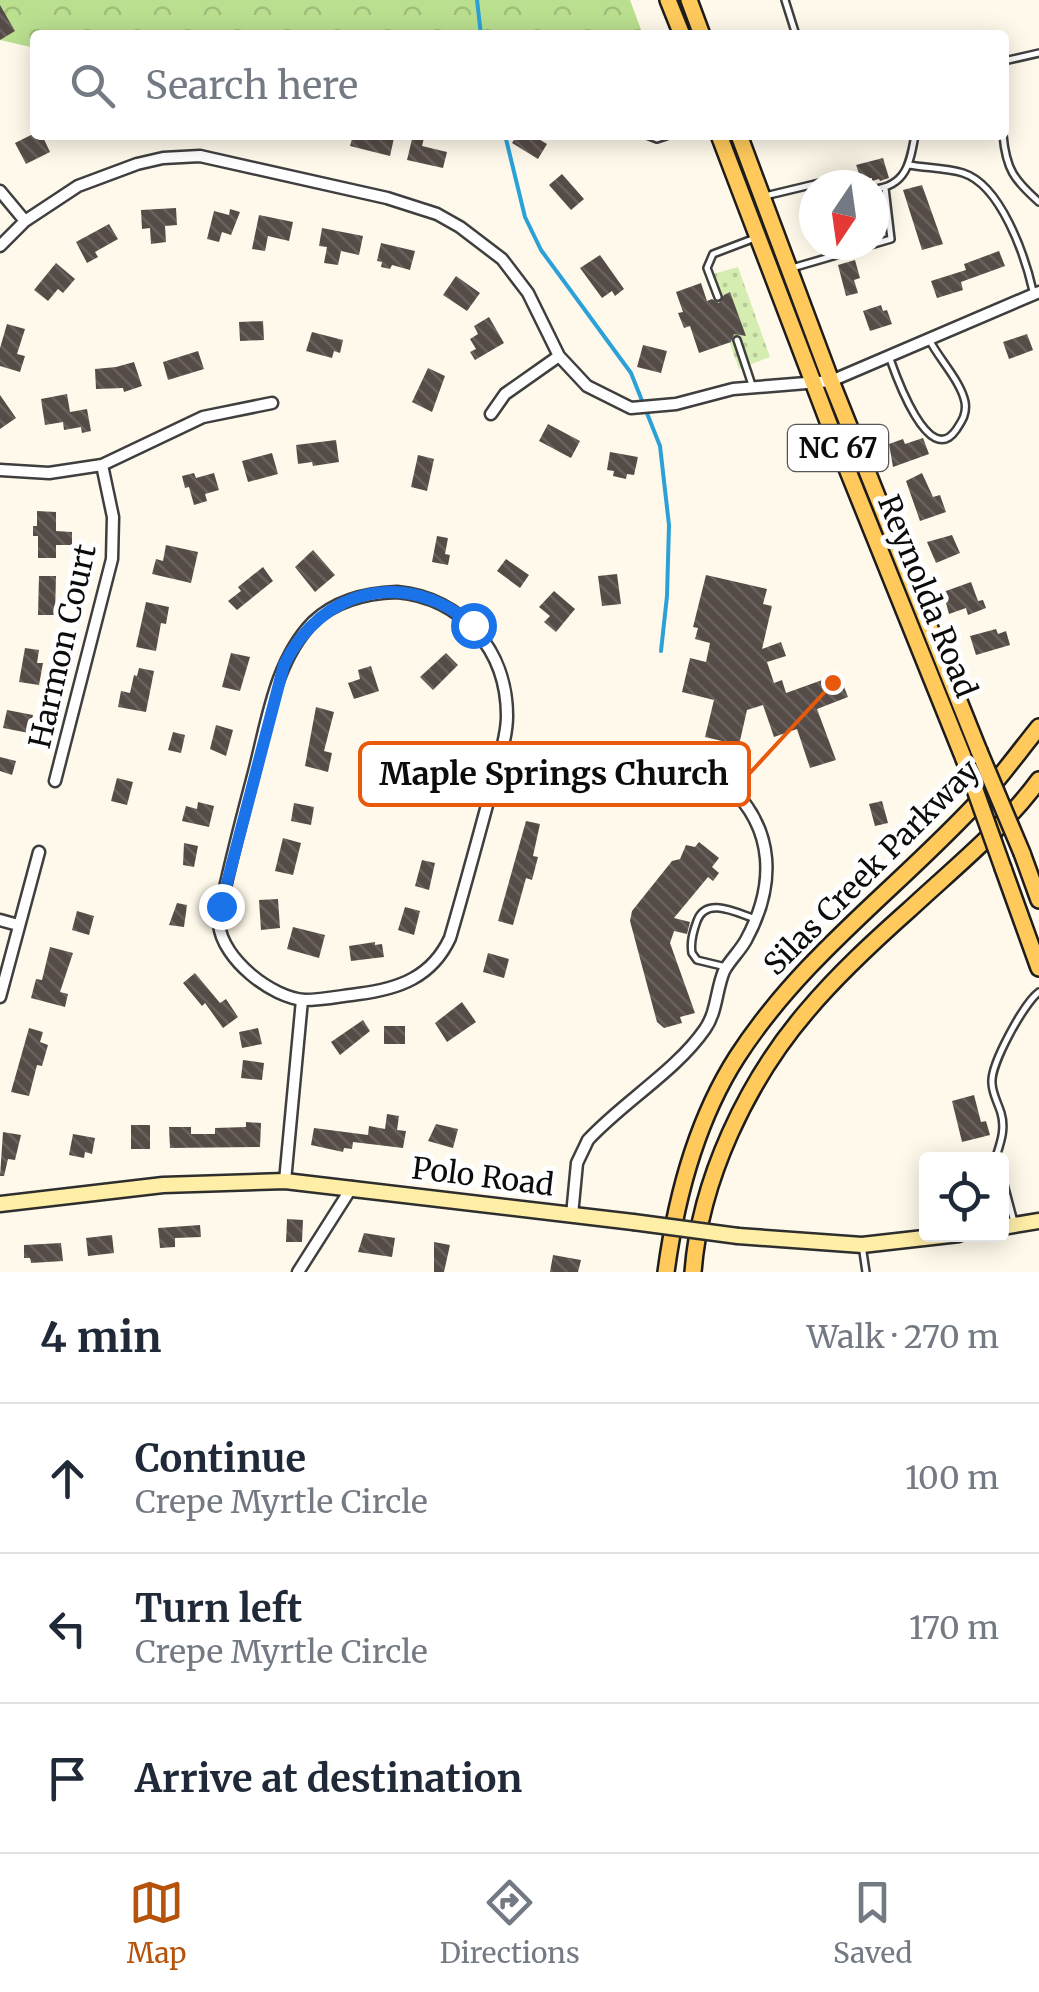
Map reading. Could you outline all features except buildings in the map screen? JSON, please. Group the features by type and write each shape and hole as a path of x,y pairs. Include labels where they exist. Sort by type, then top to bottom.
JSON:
{"main road":[{"path":"668,0 680,30"},
{"path":"689,0 700,30"},
{"name":"Reynolda Road","path":"722,140 814,384 972,755 1022,853 1039,900"},
{"name":"Reynolda Road","path":"741,140 972,755 1003,868 1039,968"},
{"name":"Silas Creek Parkway","path":"666,1272 672,1224 695,1142 736,1059 789,986 986,793 1039,727"},
{"name":"Silas Creek Parkway","path":"693,1272 697,1230 723,1153 758,1081 805,1012 861,953 999,827 1039,780"},
{"name":"Polo Road","path":"0,1204 192,1183 284,1181 738,1236 862,1245 919,1239"},
{"path":"1009,1226 1039,1221"}],"street":[{"path":"0,246 55,199 102,176 138,164 184,156 234,163 387,198 460,226 502,260 528,292 559,356 587,386 631,408 676,404 732,389 831,381 1036,293"},
{"path":"0,192 25,221"},
{"path":"491,414 505,394 559,356"},
{"path":"0,470 49,473 102,465 203,417 272,403"},
{"name":"Harmon Court","path":"55,780 112,559 113,516 102,465"},
{"path":"376,592 428,597 461,615 480,634 500,670 507,712 497,764 450,938 430,969 402,985 302,1000 265,984 239,964 225,942 219,922 239,829 278,685 291,650 326,611 376,592"},
{"path":"572,1215 577,1164 588,1140 704,1030 726,967 746,940 755,919 766,874 762,830 745,801 729,786"},
{"path":"0,997 39,852"},
{"path":"0,920 18,925"},
{"path":"284,1181 302,1000"},
{"path":"298,1272 352,1188"}],"lane":[{"path":"785,0 794,30"},
{"path":"1009,60 1039,54"},
{"path":"889,186 898,182 908,165 914,140"},
{"path":"1004,140 1014,178 1039,202"},
{"path":"908,165 967,174 980,184 1012,228 1036,293"},
{"path":"762,197 799,188"},
{"path":"718,297 707,268 713,254 758,237"},
{"path":"789,269 819,260"},
{"path":"889,356 907,403 932,436 944,440 952,436 966,414 964,397 929,339"},
{"path":"737,340 753,388"},
{"path":"726,967 697,960 692,953 692,934 700,913 717,907 755,919"},
{"path":"998,1152 1004,1132 992,1072 1028,1001 1039,992"},
{"path":"862,1245 866,1272"}],"green space":[{"path":"0,0 630,0 641,30 30,30 30,47 0,40"},
{"path":"738,267 770,357 739,369 706,276"}],"waterway":[{"path":"477,0 480,30"},
{"path":"506,140 525,217 541,250 631,373 660,446 669,525 661,651"}],"place":[{"name":"Maple Springs Church","path":"833,683"}],"route":[{"path":"221,906 278,685 300,637 326,611 376,592 428,597 473,625"}]}
